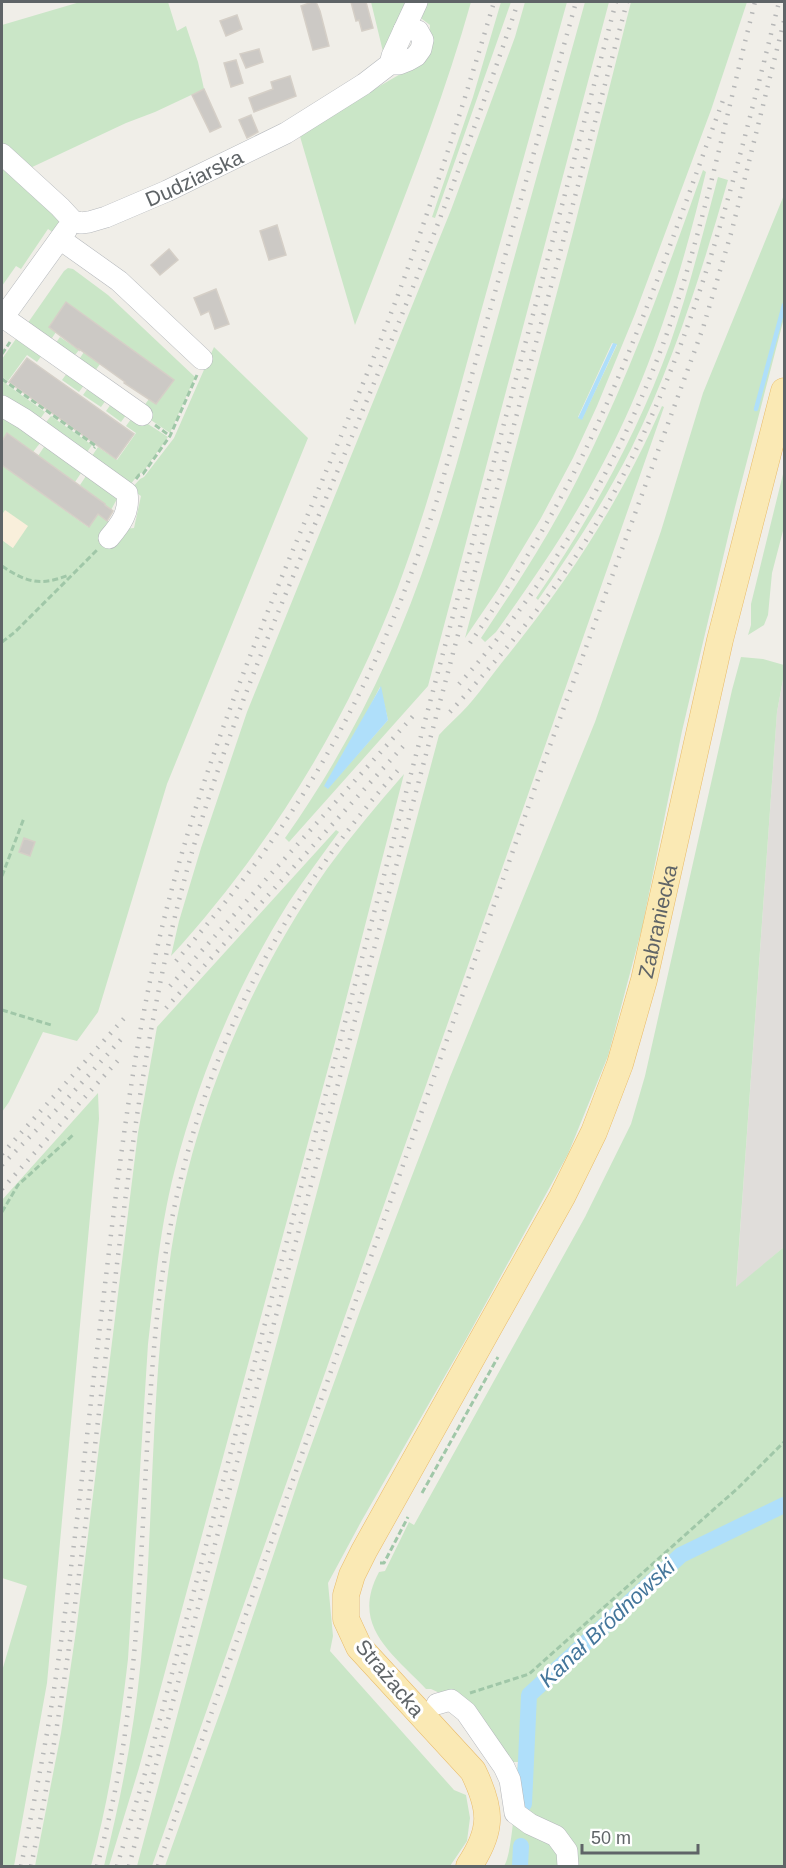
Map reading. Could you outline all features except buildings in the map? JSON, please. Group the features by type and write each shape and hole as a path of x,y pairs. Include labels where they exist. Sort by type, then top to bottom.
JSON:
{"main road":[{"name":"Zabraniecka","path":"439,1416 562,1197 594,1132 621,1064 644,980 720,640 784,391"},
{"name":"Strażacka","path":"439,1416 352,1575 346,1595 346,1619 359,1647 473,1771 484,1793 488,1819 481,1848 469,1866"}],"street":[{"name":"Dudziarska","path":"73,221 85,223 106,217 167,191 286,133 364,84 390,64 417,2"},
{"path":"2,154 73,221 2,318 142,416"},
{"path":"60,239 119,281 196,364"},
{"path":"2,406 24,419 127,493 129,502 126,514 109,538"},
{"path":"444,1702 466,1712 504,1767 510,1780 515,1813 530,1824 556,1836 567,1851 568,1866"}],"path":[{"path":"127,493 170,436 197,375 196,364"},
{"path":"2,642 15,632 109,538"},
{"path":"2,566 13,574 34,583 52,581 72,574"},
{"path":"2,876 24,818"},
{"path":"2,1010 51,1025"},
{"path":"2,1212 18,1185 73,1135"},
{"path":"421,1494 502,1349"},
{"path":"416,1494 468,1400"},
{"path":"444,1702 529,1674 739,1487 784,1442"},
{"path":"376,1562 384,1563 410,1514"},
{"path":"376,1569 376,1562 404,1515"}],"shaded area":[{"path":"784,674 784,1247 736,1288 777,712"}],"green space":[{"path":"80,2 168,2 177,31 186,26 204,89 28,169 2,147 2,25"},
{"path":"371,2 410,2 385,60"},
{"path":"420,2 471,2 459,43 402,205 355,325 299,133 421,62 429,43 430,25 422,19"},
{"path":"501,2 511,2 435,218 432,217 473,97"},
{"path":"525,2 567,2 442,452 398,587 355,687 302,782 240,873 171,956 201,848 247,712 451,210 515,37"},
{"path":"585,2 609,2 428,686 289,842 285,838 330,769 369,698 418,585 455,469","holes":["380,687 388,720 327,789"]},
{"path":"631,2 747,2 711,110 635,314 597,406 541,518 497,591 465,638 572,236","holes":["612,343 617,345 582,419 578,417"]},
{"path":"2,165 58,217 59,225 54,233 48,229 21,269 16,266 2,286"},
{"path":"703,170 706,172 675,287 634,399 575,513 496,632 485,642 481,638 544,540 596,441 645,326"},
{"path":"718,177 728,180 708,248 673,351 646,417 610,488 538,600 536,598 575,538 611,476 643,411 670,344 696,261"},
{"path":"784,195 784,318 735,507 682,731 642,928 608,1056 568,1154 328,1583 333,1636 330,1651 454,1790 466,1795 470,1818 467,1841 450,1866 165,1866 227,1693 299,1479 360,1311 450,1077 595,722 661,531 703,393"},
{"path":"68,268 73,269 108,295 195,377 170,433 142,414 141,410 149,399 156,404 173,379 66,303 49,326 56,332 48,344 25,327"},
{"path":"20,333 45,351 37,362 27,355 8,381 2,377 2,359"},
{"path":"60,337 79,350 71,360 53,347"},
{"path":"214,347 308,438 167,784 98,1012 77,1041 43,1032 2,1112 2,540 13,548 5,511 2,515 2,465 88,527 98,514 119,527 134,528 141,496 131,489 144,477 174,438"},
{"path":"84,352 100,364 92,375 76,364"},
{"path":"70,369 87,381 79,392 62,380"},
{"path":"2,381 45,412 38,422 2,399"},
{"path":"91,384 109,396 101,407 83,395"},
{"path":"114,400 129,411 121,422 106,411"},
{"path":"662,406 664,407 152,1866 137,1866 439,735 479,692 574,566 630,473"},
{"path":"2,412 44,438 33,452 7,434 2,441"},
{"path":"134,415 168,437 143,472 129,486 90,459 98,447 117,460 136,433 126,426"},
{"path":"51,416 92,445 85,455 43,426"},
{"path":"48,441 85,467 75,482 38,456"},
{"path":"784,470 784,527 772,573 768,615 764,625 748,635 751,625 751,604"},
{"path":"88,473 118,497 111,510 80,485"},
{"path":"741,657 763,659 784,665 777,712 736,1287 784,1247 784,1866 573,1866 555,1845 562,1866 504,1866 510,1848 518,1762 510,1762 468,1706 431,1689 426,1689 400,1663 379,1637 372,1623 369,1608 371,1591 379,1572 385,1571 409,1522 414,1525 585,1217 631,1124 645,1076"},
{"path":"404,774 333,1050 139,1768 109,1866 104,1866 135,1713 145,1611 158,1364 169,1266 178,1213 191,1160 206,1109 225,1058 246,1009 271,961 297,914 327,869"},
{"path":"336,830 339,832 289,902 253,965 208,1065 185,1134 165,1212 148,1344 128,1659 109,1790 91,1866 35,1866 61,1733 77,1624 138,1133 157,1027"},
{"path":"98,1093 99,1119 47,1683 14,1866 2,1866 2,1671 27,1586 2,1578 2,1200"}],"sand":[{"path":"5,510 28,526 13,548 2,540 2,515"}],"water":[{"path":"613,343 617,344 582,420 578,418"},
{"path":"381,686 388,720 328,789 324,786"}],"waterway":[{"path":"756,409 784,305"},
{"name":"Kanał Bródnowski","path":"524,1804 529,1695 681,1555 784,1505"},
{"name":"Kanał Bródnowski","path":"520,1866 521,1846"}],"railway":[{"path":"21,1866 47,1733 63,1629 114,1212 136,1053 170,896 189,828 235,695 404,278 451,141 494,2"},
{"path":"31,1866 69,1651 134,1136 150,1035 183,885 215,778 254,672 434,235 518,2"},
{"path":"176,961 254,865 304,793 349,713 389,630 437,500 576,2"},
{"path":"117,1866 149,1760 616,2"},
{"path":"129,1866 627,2"},
{"path":"459,684 493,644 555,559 583,514 632,420 653,371 684,282 706,203 755,2"},
{"path":"450,712 524,626 575,558 625,472 655,408 682,342 705,276 744,139 779,2"},
{"path":"158,1866 544,762 703,328 732,230 784,21"},
{"path":"470,643 539,536 598,423 649,302 725,95"},
{"path":"170,986 414,715"},
{"path":"166,1008 407,742"},
{"path":"97,1866 115,1793 127,1718 137,1620 156,1327 167,1248 183,1172 204,1098 231,1028 264,960 303,894 348,830 399,769"},
{"path":"2,1154 127,1015"},
{"path":"2,1165 67,1099 125,1035"},
{"path":"2,1189 122,1056"}]}
